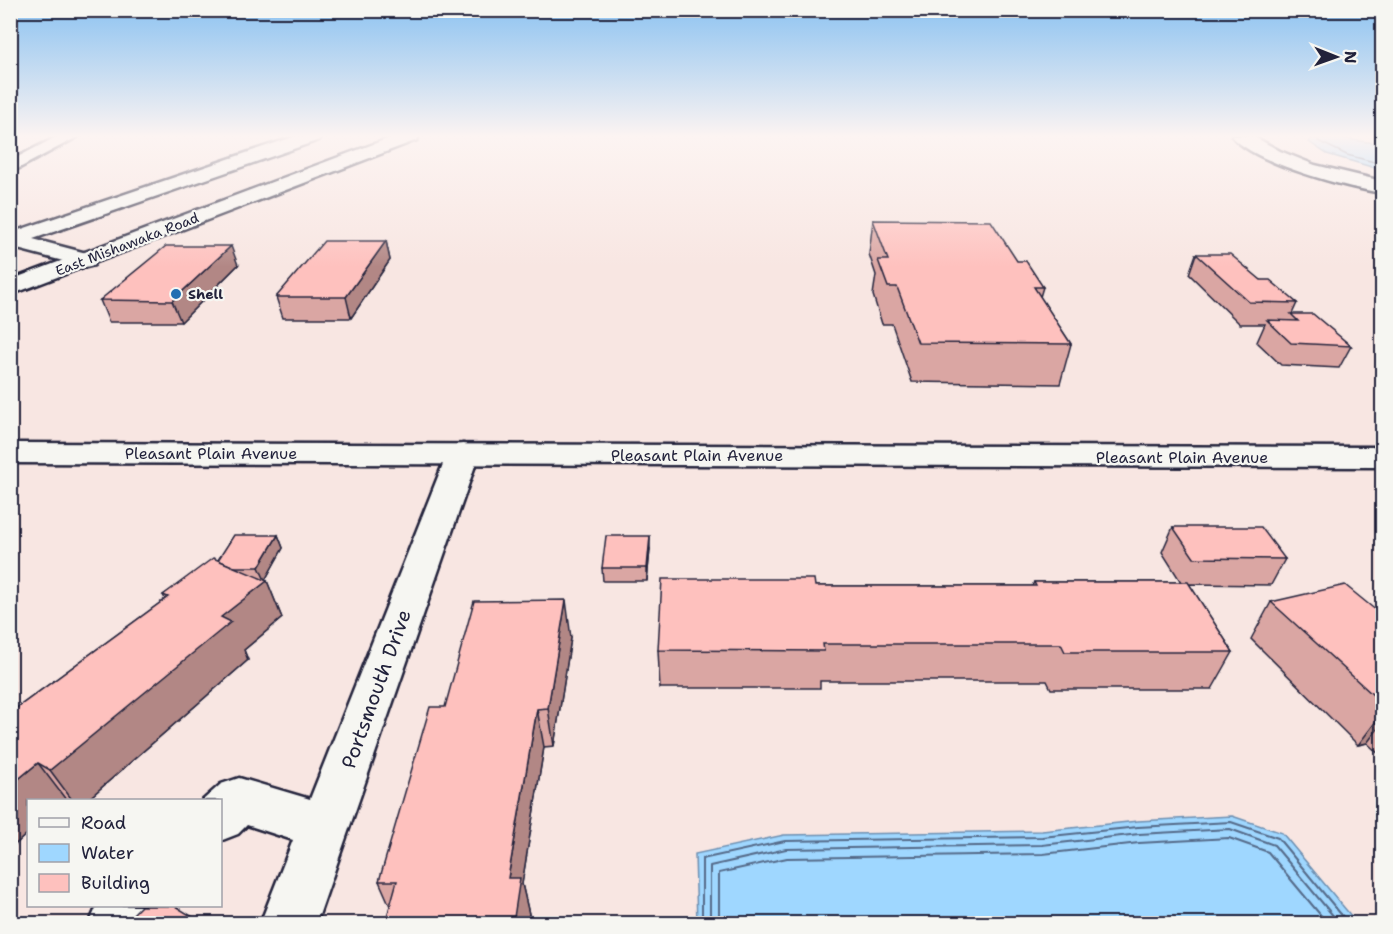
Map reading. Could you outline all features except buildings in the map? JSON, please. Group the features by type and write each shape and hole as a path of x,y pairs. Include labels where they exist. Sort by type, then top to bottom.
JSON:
{"street":[{"path":"11,240 186,180"},
{"name":"East Mishawaka Road","path":"10,288 297,180"},
{"path":"1348,180 1383,188"},
{"path":"11,240 86,260"},
{"name":"Pleasant Plain Avenue","path":"10,453 1382,458"},
{"name":"Portsmouth Drive","path":"288,924 463,454"},
{"path":"222,816 239,800 325,827"},
{"path":"117,924 134,907"}],"water":[{"path":"1232,816 1282,833 1357,923 697,923 695,854 784,835 1042,831 1138,821"}],"place":[{"name":"Shell","path":"176,294"}]}
